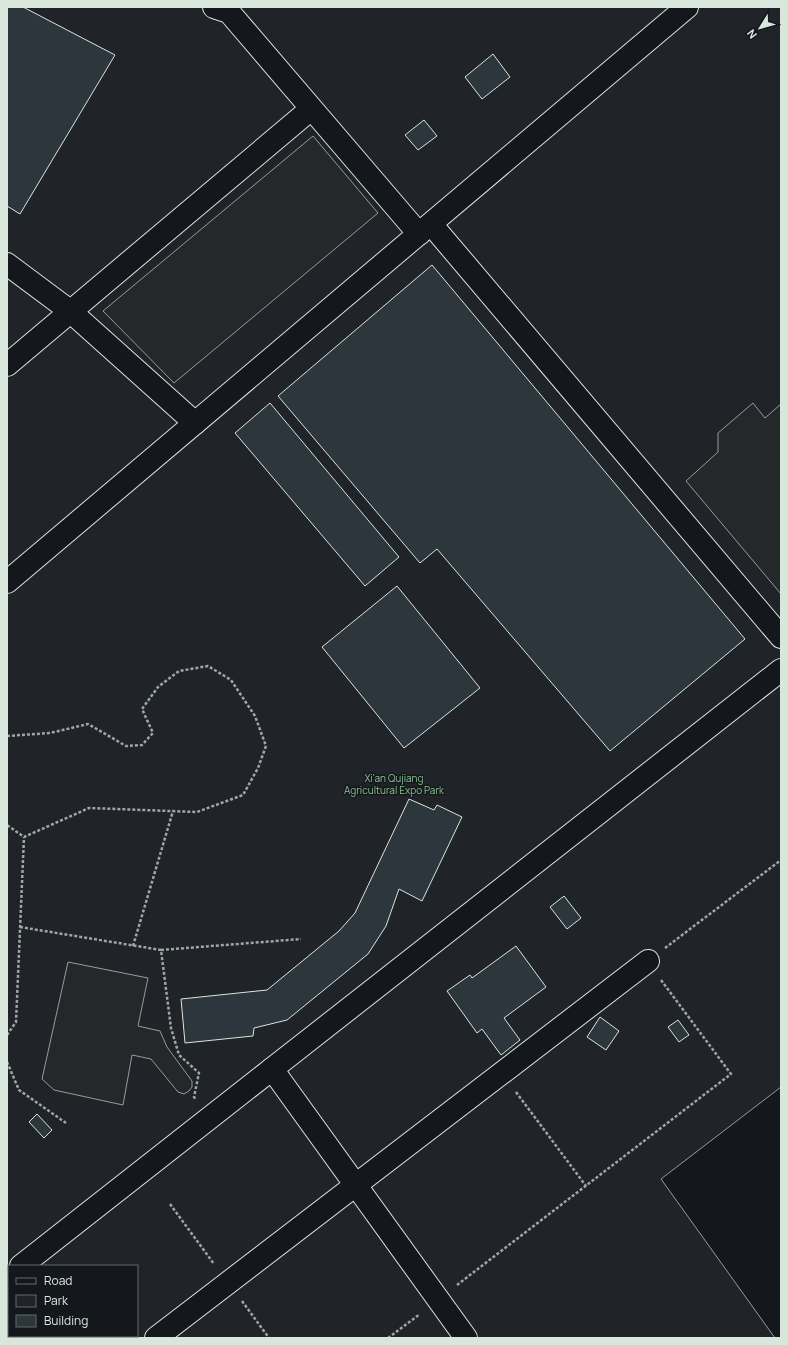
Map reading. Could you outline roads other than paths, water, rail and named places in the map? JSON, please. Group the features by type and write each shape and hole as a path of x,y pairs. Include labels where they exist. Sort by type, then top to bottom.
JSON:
{"street":[{"path":"7,582 687,7"},
{"path":"226,9 312,109 425,229 781,637"},
{"path":"7,365 312,109"},
{"path":"7,264 70,311 195,423"},
{"path":"22,1265 781,670"},
{"path":"156,1338 648,961"},
{"path":"272,1069 463,1337"}],"park label":[{"name":"Xi'an Qujiang Agricultural Expo Park","path":"394,784"}]}
